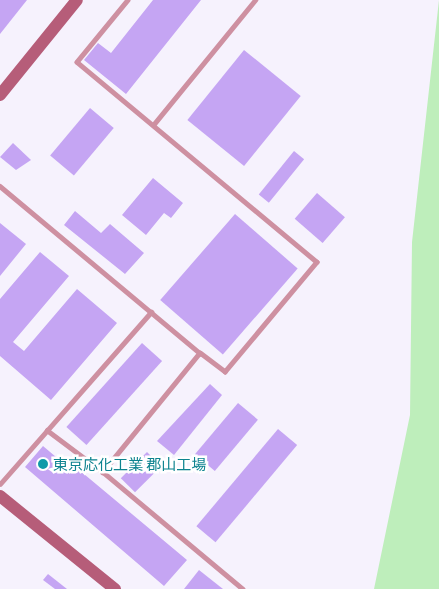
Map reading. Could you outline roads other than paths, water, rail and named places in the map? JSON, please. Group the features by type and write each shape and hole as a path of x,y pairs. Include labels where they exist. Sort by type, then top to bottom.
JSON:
{"street":[{"path":"0,95 77,0"},
{"path":"0,496 115,589"}],"lane":[{"path":"0,186 225,372 317,262 154,124 77,62 128,0"},
{"path":"154,124 255,0"},
{"path":"0,484 151,312"},
{"path":"103,472 200,353"},
{"path":"47,430 103,472 243,589"}],"place":[{"name":"東京応化工業 郡山工場","path":"43,464"}]}
